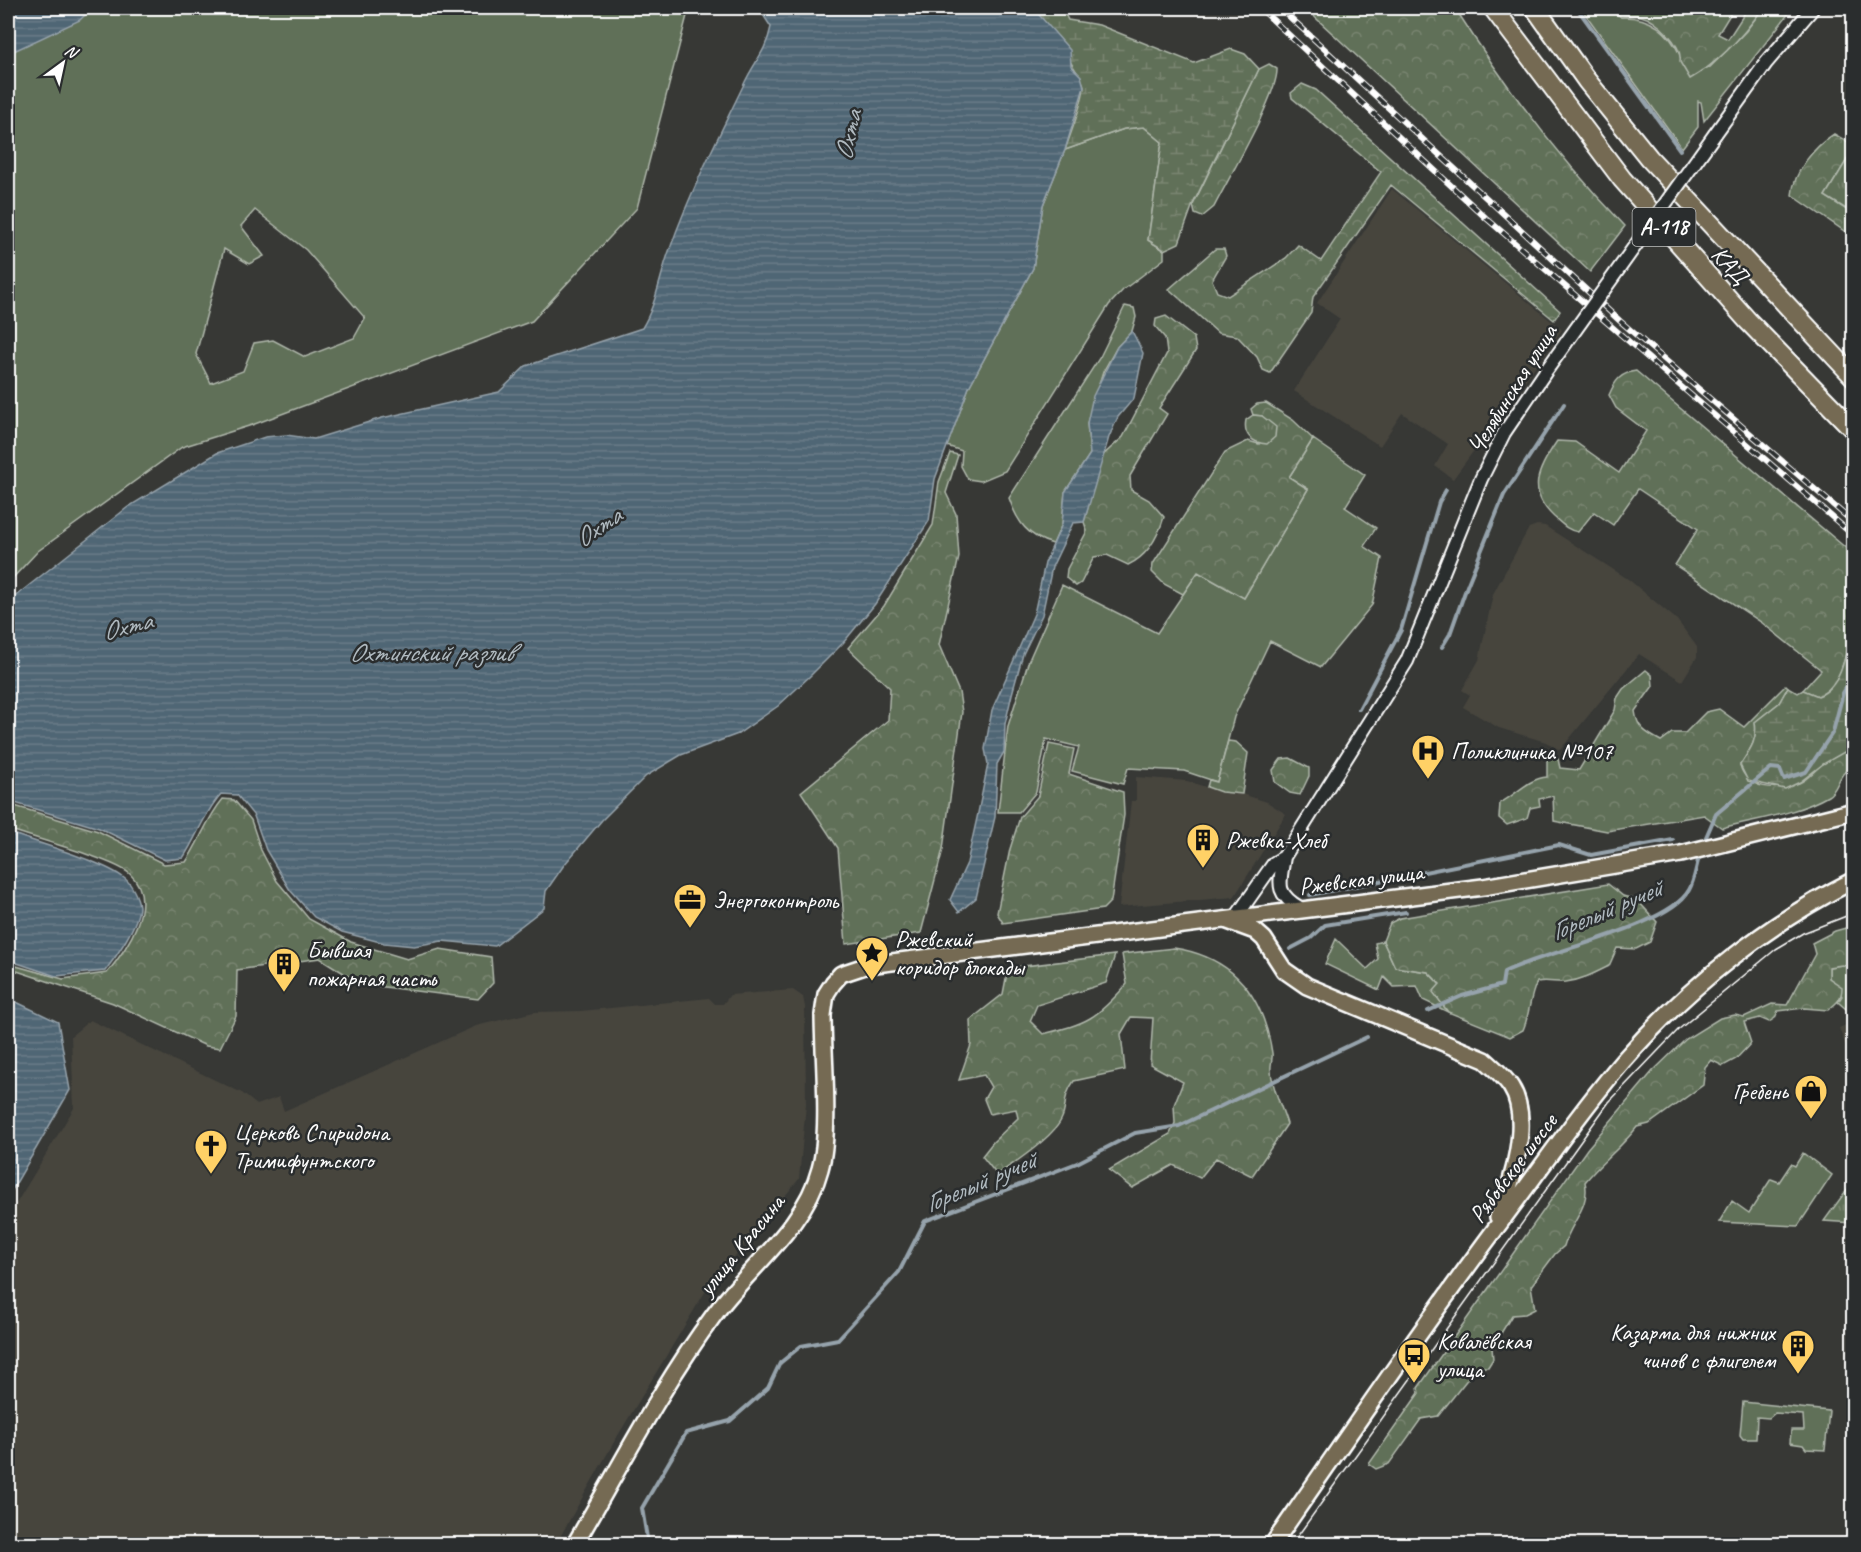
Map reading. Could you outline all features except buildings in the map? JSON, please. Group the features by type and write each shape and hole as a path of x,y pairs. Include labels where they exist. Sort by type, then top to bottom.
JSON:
{"highway":[{"name":"КАД","path":"1493,8 1622,179 1748,321 1854,430"},
{"name":"КАД","path":"1535,8 1587,81 1649,158 1854,377"}],"main road":[{"name":"Ржевская улица","path":"868,965 1300,908 1483,887 1681,854 1854,811"},
{"name":"Рябовское шоссе","path":"1273,1545 1488,1239 1624,1059 1663,1019 1755,940 1782,919 1854,880"},
{"path":"1229,918 1255,931 1264,939 1279,964 1295,979 1485,1060 1511,1087 1521,1123 1507,1193 1488,1239"},
{"name":"улица Красина","path":"575,1545 690,1350 715,1313 787,1229 814,1186 821,1168 824,1144 823,1015 826,994 841,974 868,965"}],"street":[{"name":"Челябинская улица","path":"1300,908 1289,902 1282,893 1279,882 1284,857 1407,661 1481,479 1504,433 1766,63 1813,8"},
{"name":"Челябинская улица","path":"1229,918 1274,863 1284,857"}],"shaded area":[{"path":"1392,189 1562,330 1453,479 1435,466 1448,444 1402,413 1380,446 1294,391 1340,319 1317,303"},
{"path":"1537,525 1545,526 1628,579 1677,620 1697,647 1697,657 1682,681 1639,654 1560,750 1546,742 1499,728 1463,707 1470,695 1462,690 1479,660 1493,594 1529,528"},
{"path":"1136,777 1187,781 1221,792 1242,794 1267,802 1286,814 1234,897 1119,907 1131,801 1136,801"},
{"path":"793,990 803,997 805,1007 806,1104 799,1179 705,1292 614,1442 556,1544 8,1544 8,1217 74,1108 71,1036 90,1020 242,1093 257,1105 279,1097 284,1111 476,1026 534,1012 581,1011 709,998 715,1004 723,1004 730,995"},
{"path":"1853,1022 1853,1065 1839,1028"}],"green space":[{"path":"8,8 689,8 637,208 532,321 252,425 182,447 38,551 8,583","holes":["255,210 306,250 365,318 354,338 305,357 273,340 254,343 243,371 211,383 196,354 224,249 249,264 264,256 241,226"]},
{"path":"1033,8 1062,8 1068,20 1099,25 1194,63 1231,49 1245,54 1259,69 1193,204 1179,243 1164,250 1148,240 1162,142 1144,127 1124,129 1065,150 1084,86 1053,35"},
{"path":"1305,8 1455,8 1534,121 1578,175 1625,226 1590,272"},
{"path":"1581,8 1611,8 1621,17 1650,22 1671,39 1681,57 1709,68 1746,31 1763,8 1793,8 1704,121 1701,102 1698,101 1698,127 1682,148"},
{"path":"1611,8 1734,8 1718,34 1728,39 1748,8 1763,8 1730,48 1690,79 1680,62 1677,48 1668,34 1647,18 1621,17"},
{"path":"1269,64 1277,69 1270,98 1261,117 1214,207 1202,217 1195,214 1193,205 1259,69"},
{"path":"1302,84 1316,90 1560,311 1554,320 1391,185 1313,297 1311,313 1270,373 1263,370 1257,357 1237,336 1218,333 1169,289 1215,249 1224,249 1226,256 1212,280 1217,292 1228,296 1286,258 1298,245 1321,261 1381,172 1292,98 1291,93"},
{"path":"1144,127 1162,142 1148,240 1164,250 1164,259 1123,290 1109,305 1005,471 981,481 968,479 961,466 962,451 947,446 969,387 1033,268 1043,205 1065,150 1124,129"},
{"path":"1834,134 1853,145 1853,150 1825,196 1853,214 1853,237 1792,195 1797,177 1806,160"},
{"path":"1853,150 1854,208 1851,212 1825,196"},
{"path":"1125,306 1134,308 1136,317 1132,331 1117,347 1103,372 1087,423 1090,454 1065,492 1062,524 1053,544 1030,533 1020,521 1009,498 1100,357"},
{"path":"1166,316 1194,338 1196,350 1159,408 1167,414 1130,476 1131,490 1149,500 1164,517 1162,524 1155,539 1141,557 1128,565 1107,555 1094,557 1081,583 1076,586 1066,578 1067,569 1087,531 1084,522 1102,456 1123,437 1167,353 1165,338 1155,326 1156,319"},
{"path":"1636,371 1853,554 1852,611 1846,654 1840,673 1830,687 1818,696 1803,690 1821,670 1761,622 1675,565 1698,529 1638,489 1613,525 1594,512 1578,532 1560,522 1545,507 1540,498 1538,480 1540,470 1557,441 1575,442 1619,473 1646,431 1616,408 1609,395 1619,378"},
{"path":"1266,403 1293,420 1313,439 1289,477 1308,489 1244,598 1198,572 1183,594 1164,584 1152,572 1153,564 1225,452 1248,441 1259,444 1262,416 1253,415 1251,409 1257,404"},
{"path":"1253,415 1262,416 1276,427 1275,437 1267,444 1253,440 1247,434 1246,420"},
{"path":"1313,439 1365,475 1345,507 1376,528 1364,546 1382,558 1372,605 1321,667 1270,641 1234,717 1217,782 1184,771 1128,768 1123,784 1072,771 1079,747 1046,739 1036,792 1019,812 998,812 1008,726 1029,660 1062,585 1157,633 1198,572 1244,598 1308,489 1289,477"},
{"path":"950,453 958,455 946,493 956,514 959,557 939,645 959,692 962,712 943,849 921,933 846,944 838,848 801,792 888,720 890,688 848,648 884,606 933,525 939,482"},
{"path":"1853,622 1853,747 1823,764 1800,782 1785,789 1748,781 1740,765 1754,740 1755,722 1779,703 1788,687 1798,693 1803,690 1818,696 1834,684 1843,665"},
{"path":"1646,670 1652,675 1653,686 1635,711 1636,717 1643,729 1661,741 1672,733 1685,733 1706,712 1719,709 1744,727 1786,685 1788,687 1779,703 1755,722 1754,740 1740,765 1749,780 1756,784 1773,787 1802,782 1821,765 1853,746 1853,765 1843,773 1832,793 1816,802 1790,812 1722,828 1704,815 1607,831 1554,821 1553,796 1539,799 1540,806 1530,808 1527,818 1507,825 1499,818 1500,803 1534,780 1547,777 1547,750 1558,759 1560,768 1579,770 1615,710 1617,698 1623,689"},
{"path":"1228,741 1236,742 1248,753 1242,794 1221,792 1207,787 1209,780 1217,782"},
{"path":"1049,744 1074,749 1069,774 1123,792 1124,815 1111,901 1103,909 1003,923 997,913 1010,849 1020,817 1038,796"},
{"path":"1290,758 1309,768 1309,776 1300,795 1290,793 1275,782 1273,770 1281,759"},
{"path":"223,799 234,800 251,820 261,850 277,881 309,919 351,942 407,959 440,949 491,957 493,983 478,999 361,984 320,958 237,970 236,1016 220,1048 206,1046 113,1003 8,968 9,964 63,979 107,973 131,939 141,912 142,898 138,885 130,874 121,868 8,829 8,804 98,831 164,864 186,862 212,814"},
{"path":"1608,884 1623,896 1637,900 1657,922 1650,942 1636,949 1617,948 1609,966 1583,978 1566,982 1537,982 1523,1030 1510,1037 1448,1012 1433,992 1440,984 1428,972 1395,967 1383,941 1390,923 1400,918"},
{"path":"1853,926 1853,967 1842,965 1829,967 1829,978 1842,987 1840,998 1836,1003 1828,1010 1804,1008 1778,1011 1775,1018 1769,1022 1760,1018 1744,1022 1751,1043 1736,1059 1723,1066 1711,1060 1705,1067 1703,1085 1649,1124 1637,1127 1585,1182 1583,1207 1564,1246 1555,1254 1531,1286 1535,1309 1525,1314 1512,1315 1492,1348 1493,1359 1488,1367 1477,1367 1438,1416 1421,1419 1389,1464 1376,1469 1369,1464 1419,1393 1418,1388 1587,1149 1653,1071 1686,1039 1720,1018 1735,1015 1744,1017 1772,1004 1787,1005 1815,954 1812,943 1835,931"},
{"path":"1336,939 1367,969 1378,959 1375,943 1383,941 1395,967 1428,972 1440,985 1434,992 1448,1012 1423,1000 1417,986 1394,987 1384,977 1379,990 1325,964"},
{"path":"1174,948 1213,960 1229,970 1253,997 1268,1032 1272,1053 1272,1077 1287,1124 1252,1176 1216,1158 1200,1178 1173,1165 1132,1188 1109,1170 1170,1134 1175,1123 1174,1105 1183,1082 1150,1064 1153,1018 1131,1017 1121,1034 1125,1070 1074,1081 1067,1093 1063,1115 1056,1127 1032,1150 997,1175 982,1156 1018,1118 1016,1109 990,1114 984,1099 991,1087 984,1075 959,1080 971,1045 970,1020 1003,994 1008,968 1115,955 1106,983 1037,1005 1030,1021 1043,1034 1081,1023 1099,1012 1116,996 1127,984 1122,954"},
{"path":"1842,965 1853,967 1853,999 1846,1009 1838,1002 1842,996 1829,978 1829,967"},
{"path":"1803,1153 1832,1175 1798,1226 1719,1222 1732,1201 1749,1213 1771,1179 1779,1182 1791,1164 1795,1166"},
{"path":"1848,1188 1853,1192 1853,1223 1824,1221"},
{"path":"1743,1402 1829,1411 1825,1450 1806,1449 1803,1445 1790,1443 1791,1430 1804,1430 1803,1415 1775,1413 1769,1418 1757,1417 1756,1439 1743,1439 1740,1435"}],"water":[{"path":"8,8 92,8 80,20 14,51 8,51"},
{"name":"Охтинский разлив","path":"742,8 1033,8 1070,50 1071,66 1081,76 1084,87 1065,150 1043,205 1033,268 969,387 935,479 929,521 875,604 843,643 778,706 738,734 681,755 646,776 602,820 564,865 546,891 544,908 495,946 442,941 414,946 384,943 342,932 314,917 290,890 266,850 254,816 237,795 221,794 210,809 183,858 165,860 99,828 8,801 8,602 128,507 217,453 265,437 286,435 314,439 382,418 499,392 526,366 642,328 651,309 667,256 687,205 769,36 771,27 760,10"},
{"path":"1132,331 1143,353 1134,398 1118,417 1109,437 1084,522 1073,523 1052,567 1042,615 1023,654 1005,724 1004,752 997,764 995,817 976,898 959,912 950,900 967,863 977,818 988,764 985,749 992,710 1034,614 1045,563 1062,524 1065,492 1090,454 1087,423 1093,396 1117,347"},
{"path":"8,832 101,865 129,883 137,899 138,913 126,940 105,971 56,976 8,960"},
{"path":"8,998 58,1022 70,1090 8,1197"}],"waterway":[{"path":"1577,8 1680,150"},
{"path":"1442,647 1450,634 1504,495 1564,404"},
{"path":"1359,709 1401,630 1439,502 1446,490"},
{"name":"Горелый ручей","path":"1703,844 1716,814 1771,768 1780,769 1784,779 1806,772 1833,732 1843,693 1854,675"},
{"path":"1310,895 1559,845 1591,855 1673,840"},
{"name":"Горелый ручей","path":"1428,1011 1462,996 1502,985 1504,972 1522,964 1604,937 1657,916 1677,903 1689,890 1700,854"},
{"path":"1290,949 1311,938 1325,925 1406,912"},
{"name":"Горелый ручей","path":"648,1544 642,1508 686,1433 730,1421 768,1388 780,1363 801,1346 838,1339 899,1272 925,1221 1077,1163 1135,1133 1179,1126 1367,1037"}],"tram line":[{"path":"1292,1544 1609,1102 1678,1030 1776,949 1803,933 1854,913"}],"railway":[{"path":"1260,8 1486,218 1854,536"},
{"path":"1280,8 1620,321 1854,523"}],"place":[{"name":"Поликлиника №107","path":"1428,780"},
{"name":"Ржевка-Хлеб","path":"1203,869"},
{"name":"Энергоконтроль","path":"690,929"},
{"name":"Ржевский коридор блокады","path":"872,982"},
{"name":"Бывшая пожарная часть","path":"284,993"},
{"name":"Гребень","path":"1811,1120"},
{"name":"Церковь Спиридона Тримифунтского","path":"211,1175"},
{"name":"Казарма для нижних чинов с флигелем","path":"1798,1375"},
{"name":"Ковалёвская улица","path":"1414,1384"}],"water label":[{"name":"Охта","path":"848,135"},
{"name":"Охта","path":"598,527"},
{"name":"Охта","path":"127,626"}]}
